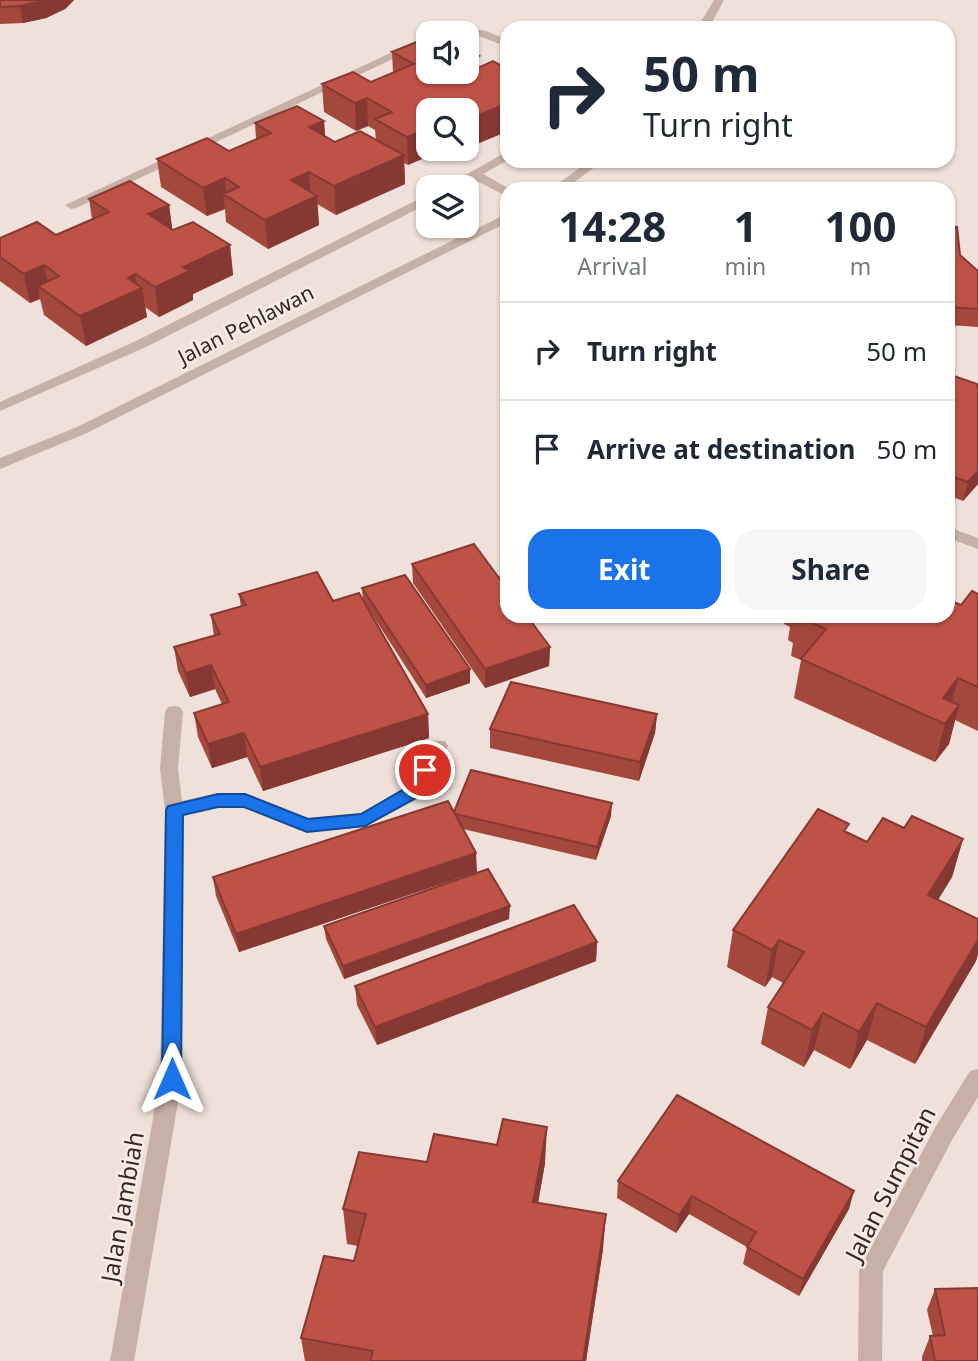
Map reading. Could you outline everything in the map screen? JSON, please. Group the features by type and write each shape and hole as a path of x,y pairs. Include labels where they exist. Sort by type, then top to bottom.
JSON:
{"street":[{"path":"707,21 719,0"},
{"path":"479,30 500,40"},
{"path":"71,205 416,44"},
{"path":"412,46 416,48"},
{"path":"474,175 500,160"},
{"path":"567,182 587,168"},
{"path":"479,178 500,188"},
{"path":"0,407 141,344 416,205"},
{"name":"Jalan Pehlawan","path":"0,464 82,430 500,222"},
{"path":"955,535 978,544"},
{"name":"Jalan Jambiah","path":"122,1361 172,1079 174,810 169,768 174,712"},
{"path":"174,810 218,800 245,800 307,825 365,820 410,794 439,746"},
{"name":"Jalan Sumpitan","path":"870,1361 871,1270 944,1133 978,1078"}],"building":[{"path":"0,0 46,0 0,7"},
{"path":"416,42 416,84 479,84 479,68 493,61 500,65 500,106 479,115 479,98 416,98 416,133 407,137 375,119 392,112 367,98 355,103 322,84 353,72 371,82 414,64 392,52"},
{"path":"297,106 324,121 309,127 335,142 360,131 404,155 334,186 309,172 291,180 317,196 265,220 223,194 239,187 225,178 203,188 157,159 207,138 229,151 271,133 255,123"},
{"path":"130,181 169,205 148,214 173,230 193,222 230,245 183,267 190,271 155,287 135,274 128,278 142,288 80,316 38,286 59,276 44,265 24,274 0,257 0,238 37,222 56,235 109,212 89,199"},
{"path":"955,227 960,255 978,271 978,309 955,307"},
{"path":"955,376 977,384 978,388 978,471 968,482 955,477"},
{"path":"474,544 500,579 500,623 532,623 550,647 485,669 412,564"},
{"path":"317,572 333,601 359,593 428,714 260,767 244,733 208,744 194,713 229,702 211,665 186,673 174,647 220,634 211,615 246,605 239,594"},
{"path":"405,575 470,669 426,685 362,588"},
{"path":"972,591 978,594 978,687 958,678 943,698 959,705 945,724 801,659 826,629 812,623 955,623 955,603 961,605"},
{"path":"511,682 657,714 640,762 490,729"},
{"path":"471,770 612,803 597,847 455,814"},
{"path":"448,801 476,853 236,934 213,877"},
{"path":"818,809 849,824 844,831 867,842 883,818 904,828 912,816 963,839 928,895 978,919 978,940 926,1027 877,1003 859,1032 823,1013 812,1030 768,1007 804,952 779,940 772,950 733,930"},
{"path":"488,869 510,906 343,966 324,926"},
{"path":"574,905 597,942 375,1027 355,986"},
{"path":"677,1095 854,1191 803,1279 747,1247 756,1232 692,1196 679,1215 618,1181"},
{"path":"503,1119 547,1127 533,1202 606,1214 583,1361 370,1361 373,1351 301,1338 324,1256 354,1261 366,1214 343,1209 359,1152 427,1162 434,1134 497,1145"},
{"path":"978,1288 978,1361 935,1361 930,1336 945,1335 935,1289"}],"route":[{"path":"172,1079 174,810 218,800 245,800 307,825 365,820 410,794 425,770"}]}
